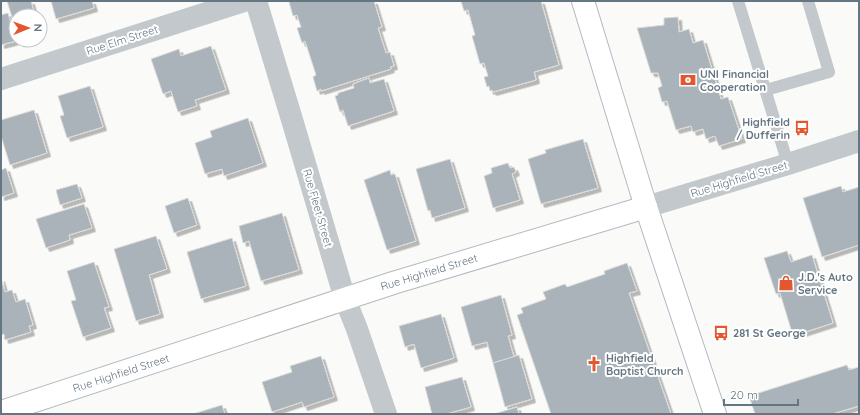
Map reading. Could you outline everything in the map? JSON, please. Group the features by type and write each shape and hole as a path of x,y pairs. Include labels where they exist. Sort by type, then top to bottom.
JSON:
{"street":[{"name":"Rue Elm Street","path":"1,79 244,1"},
{"name":"Rue Fleet Street","path":"256,1 345,300 357,329 386,414"},
{"path":"583,1 646,207 715,414"},
{"name":"Rue Highfield Street","path":"1,412 393,283 788,164 859,141"}],"lane":[{"path":"738,1 788,164"},
{"path":"766,90 829,72 808,1"}],"building":[{"path":"7,1 31,1 33,8 9,8"},
{"path":"51,1 92,1 94,8 56,19"},
{"path":"374,1 382,27 378,28 386,53 390,52 394,66 390,67 391,69 317,91 313,77 316,75 305,41 302,43 297,28 301,27 297,15 293,16 289,2"},
{"path":"461,1 541,1 559,65 534,72 536,80 493,92 492,90 490,91 484,77 488,76 484,63 480,64 472,36 475,35 468,10 464,11"},
{"path":"8,13 8,43 1,45 1,15"},
{"name":"UNI Financial Cooperation","path":"678,17 679,32 689,29 693,43 703,40 721,99 728,97 742,139 719,146 715,136 706,139 703,129 693,132 691,126 676,130 667,101 662,102 658,88 662,86 658,73 651,73 637,28 664,25 664,18"},
{"path":"211,46 226,90 195,100 197,106 178,112 171,91 163,94 151,59 179,49 181,56"},
{"path":"369,78 370,83 384,79 394,111 348,126 343,110 340,112 335,96 338,95 338,93 354,88 353,84"},
{"path":"90,86 103,127 67,138 60,116 64,115 58,96"},
{"path":"34,110 47,153 10,165 1,136 1,120"},
{"path":"248,118 263,163 224,176 222,169 205,174 195,143 212,137 210,131"},
{"path":"583,139 598,188 541,204 528,159 546,153 545,150"},
{"path":"450,159 465,208 432,218 430,210 428,211 416,169"},
{"path":"508,163 510,168 514,167 516,172 512,174 520,200 493,208 484,176 492,173 491,168"},
{"path":"6,168 14,193 1,197 1,170"},
{"path":"390,170 391,175 395,174 416,241 387,250 364,180"},
{"path":"77,184 82,198 60,205 56,190"},
{"path":"841,186 843,192 859,187 859,245 822,257 803,198"},
{"path":"188,198 197,225 174,233 165,206"},
{"path":"84,204 92,228 69,235 70,240 46,248 36,219"},
{"path":"282,213 299,270 261,281 249,241 243,243 239,226"},
{"path":"156,236 167,269 149,275 160,314 136,321 114,249"},
{"path":"232,238 246,286 201,299 187,252"},
{"path":"787,251 791,262 812,255 833,323 793,336 780,293 776,294 764,258"},
{"path":"94,262 109,307 104,308 111,328 83,337 71,301 76,300 67,271"},
{"name":"Highfield Baptist Church","path":"627,263 637,291 629,293 671,414 551,414 517,315 523,313 521,308 546,299 543,292 565,284 567,287 605,274 604,271"},
{"path":"1,278 5,292 12,290 16,302 25,299 33,325 29,326 31,332 5,340 4,334 1,335"},
{"path":"501,295 512,335 508,336 514,357 493,363 487,342 472,346 461,307"},
{"path":"441,314 454,358 421,368 414,344 405,347 399,326"},
{"path":"519,355 532,399 505,407 493,363"},
{"path":"321,356 334,397 304,407 302,402 272,412 262,382 292,372 290,366"},
{"path":"847,365 849,370 859,367 859,406 832,414 755,414 749,396"},
{"path":"462,377 471,407 446,414 432,414 425,387"},
{"path":"222,405 225,414 193,414"},
{"path":"517,407 519,414 494,414"}],"place":[{"name":"UNI Financial Cooperation","path":"688,80"},
{"name":"Highfield / Dufferin","path":"802,128"},
{"name":"J.D.'s Auto Service","path":"786,283"},
{"name":"281 St George","path":"721,333"},
{"name":"Highfield Baptist Church","path":"594,364"}]}
